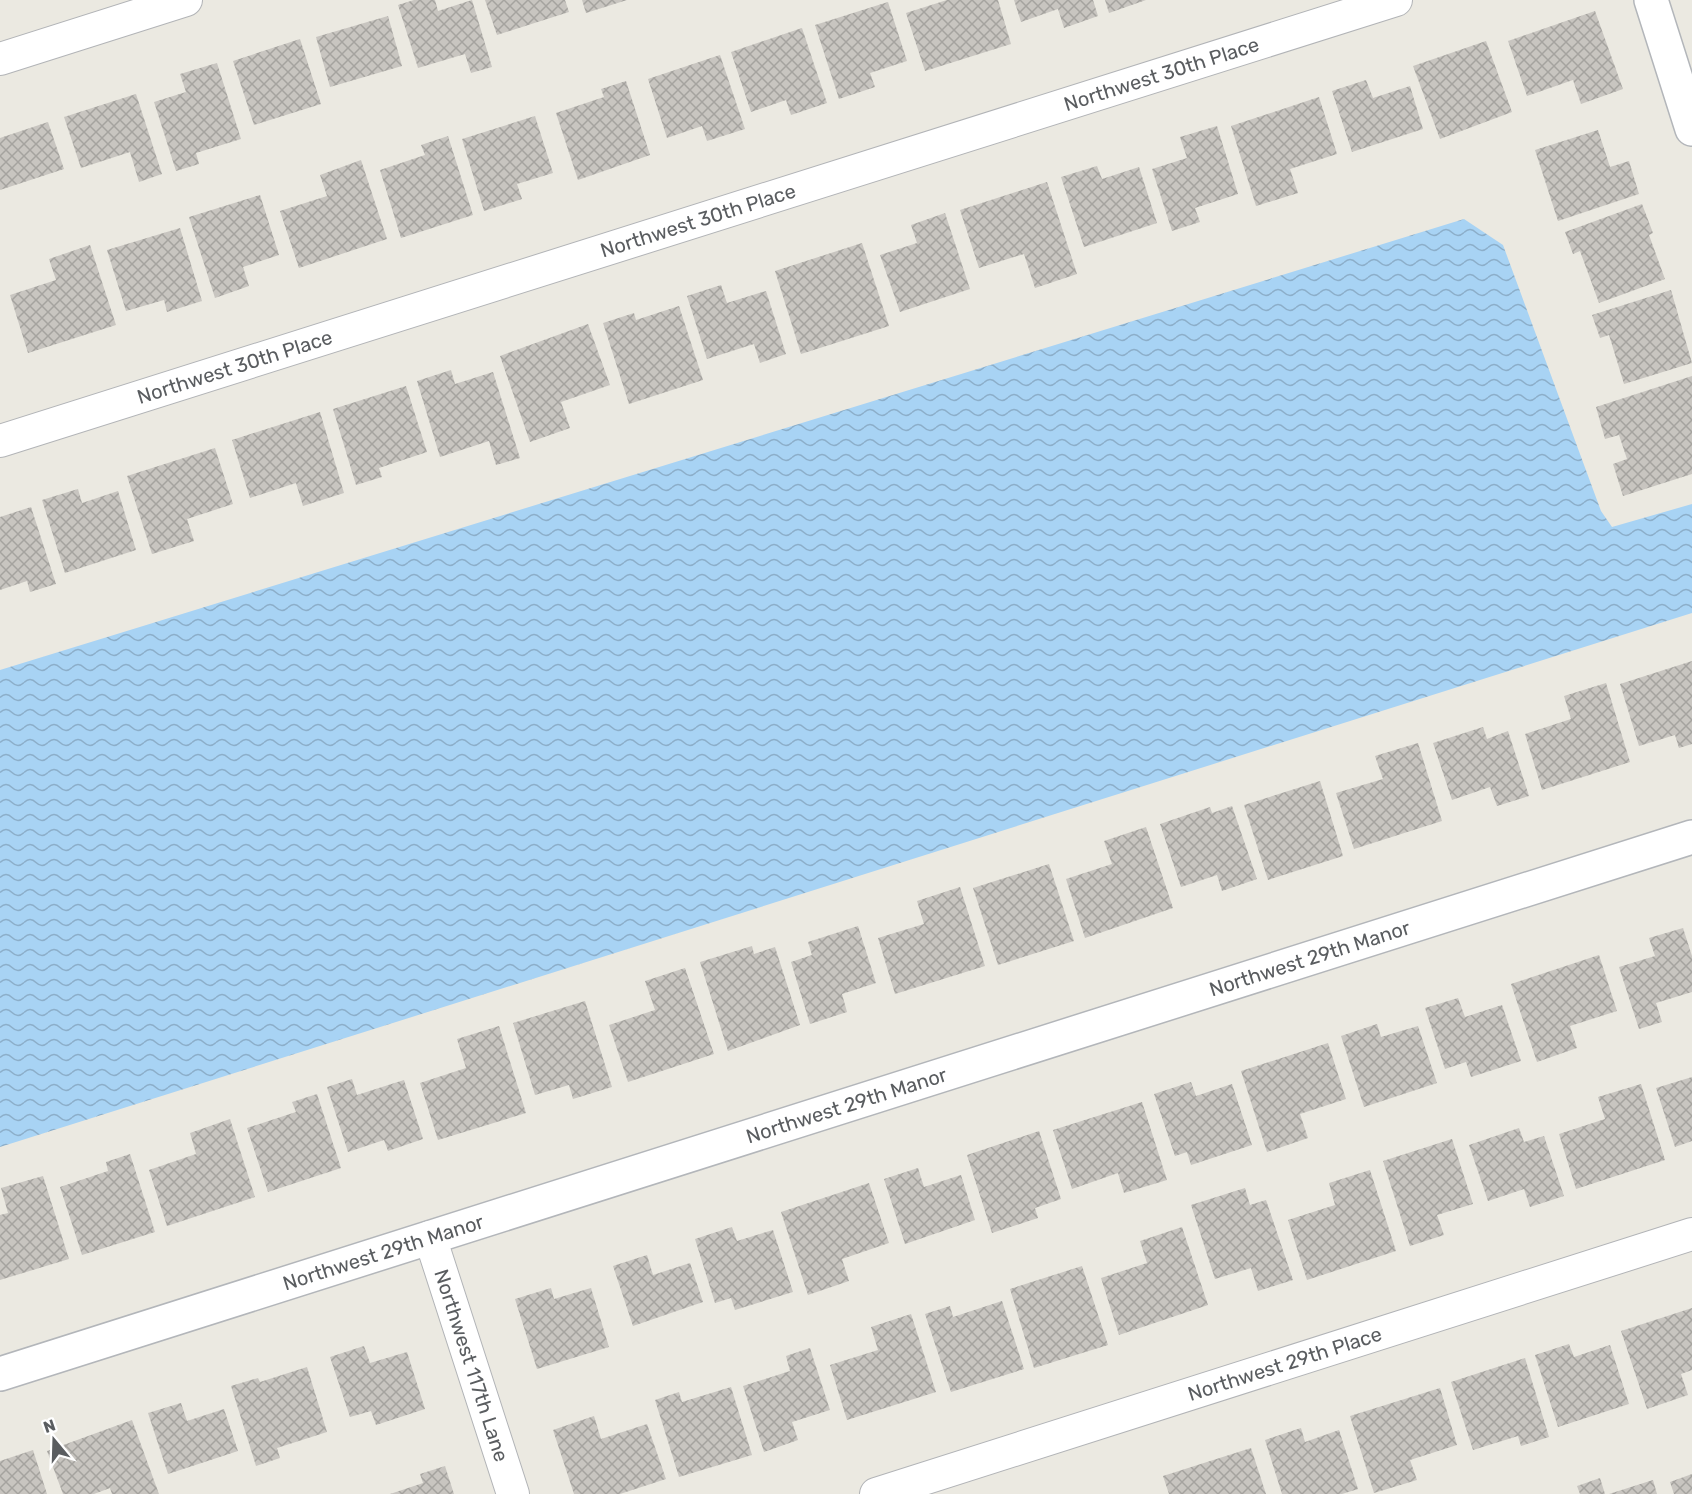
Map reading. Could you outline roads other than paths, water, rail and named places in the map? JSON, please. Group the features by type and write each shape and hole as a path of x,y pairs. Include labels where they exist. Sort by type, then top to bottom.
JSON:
{"street":[{"path":"0,59 186,0"},
{"name":"Northwest 30th Place","path":"2,434 1396,0"},
{"path":"1651,0 1692,129"},
{"name":"Northwest 29th Manor","path":"0,1374 1692,837"},
{"name":"Northwest 29th Place","path":"876,1494 1692,1234"},
{"name":"Northwest 117th Lane","path":"430,1237 513,1494"}],"water":[{"path":"1464,219 1503,245 1601,511 1612,527 1692,504 1692,613 0,1147 0,670"}]}
